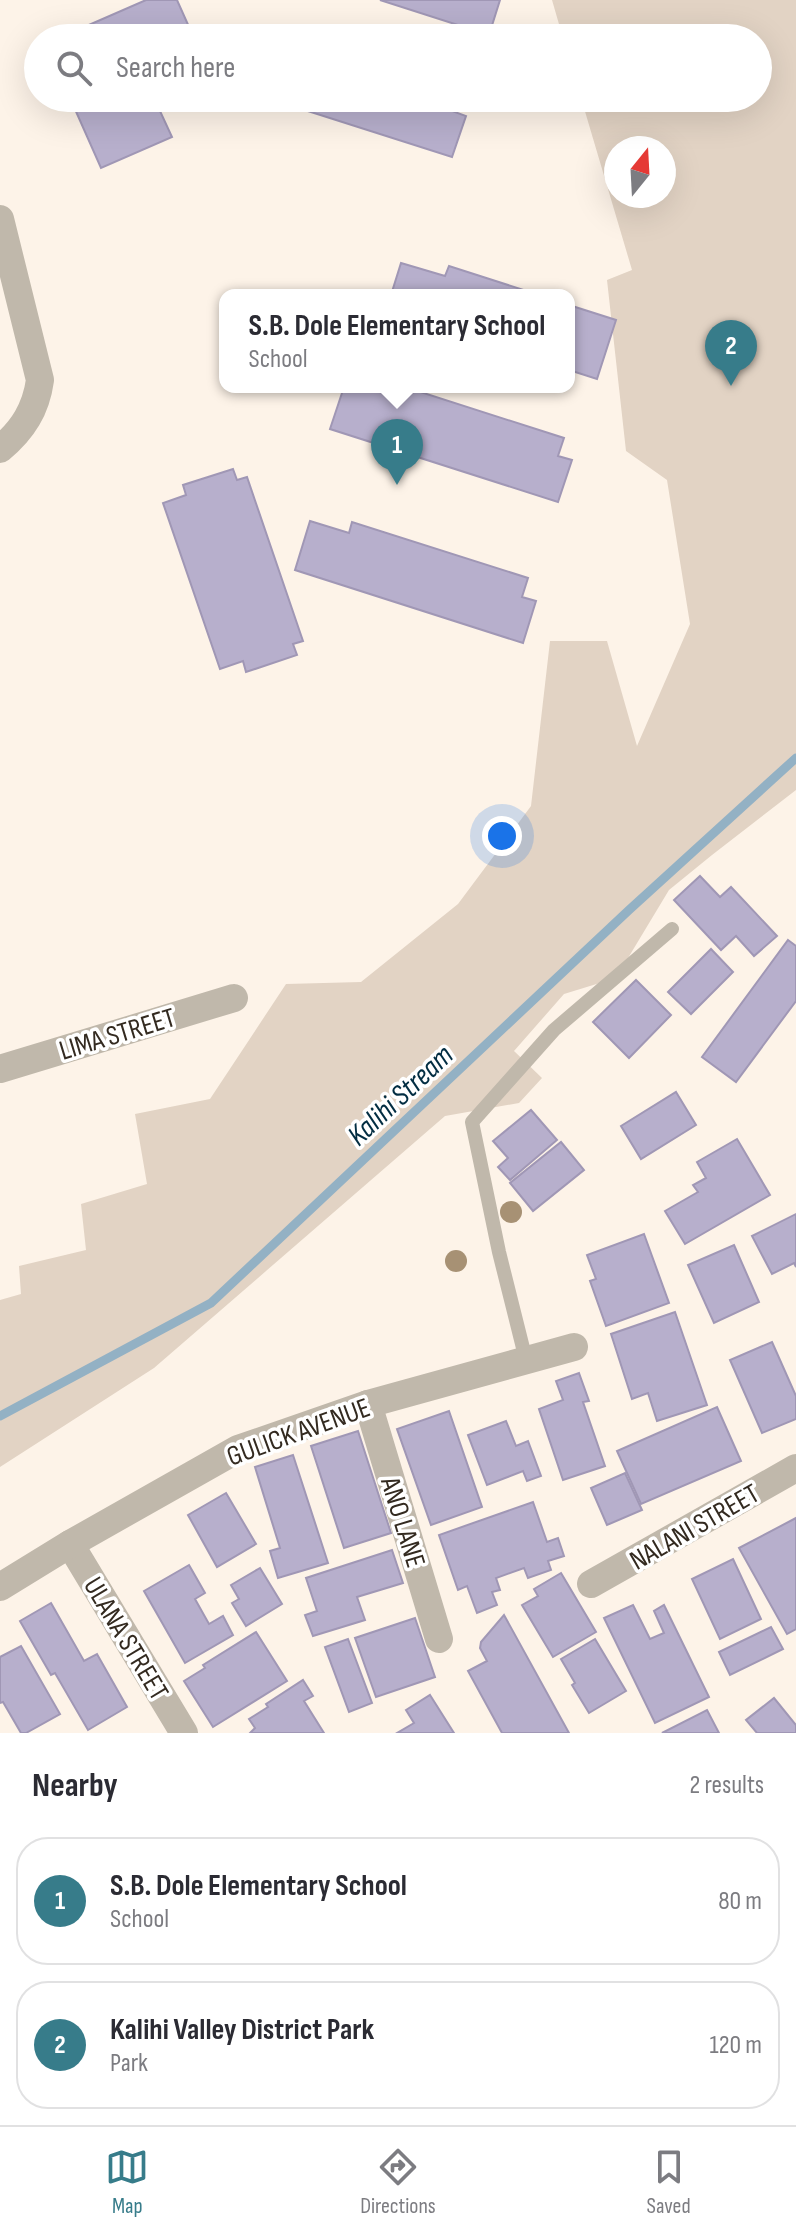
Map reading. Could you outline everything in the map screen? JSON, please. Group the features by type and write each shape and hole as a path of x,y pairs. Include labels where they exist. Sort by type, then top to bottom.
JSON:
{"street":[{"path":"0,219 40,380 38,397 31,413 0,449"},
{"name":"LIMA STREET","path":"0,1069 234,998"},
{"name":"GULICK AVENUE","path":"0,1587 238,1449 368,1404 574,1347"},
{"name":"ANO LANE","path":"368,1404 439,1639"},
{"name":"NALANI STREET","path":"591,1584 796,1468"},
{"name":"ULANA STREET","path":"70,1544 184,1733"}],"lane":[{"path":"526,1360 499,1252 472,1122 554,1030 672,929"}],"shaded area":[{"path":"552,0 796,0 796,790 669,890 616,978 564,994 514,1051 542,1078 519,1103 445,1116 154,1368 0,1467 0,1300 21,1294 19,1266 86,1250 81,1204 147,1184 135,1114 210,1099 286,984 361,982 458,904 531,806 550,641 607,641 637,746 690,624 667,480 626,451 607,280 632,270 614,208 676,208 676,136 604,136 604,176 585,112 772,112 772,24 559,24"}],"building":[{"path":"146,0 177,0 188,24 91,24"},
{"path":"380,0 500,0 492,24 455,24"},
{"path":"76,112 160,112 172,137 101,168"},
{"path":"311,112 455,112 466,116 452,157"},
{"path":"401,263 445,276 449,266 520,289 393,289"},
{"path":"575,307 616,320 597,379 575,372"},
{"path":"342,393 424,393 564,438 558,456 572,460 558,502 330,429"},
{"path":"233,469 237,480 247,477 303,641 293,644 297,655 246,672 243,661 220,669 163,503 186,495 183,485"},
{"path":"310,521 349,533 352,522 528,578 522,597 536,601 523,643 295,570"},
{"path":"700,876 720,897 731,887 777,936 754,956 736,936 721,950 674,900"},
{"path":"788,940 796,946 796,1001 736,1082 702,1057"},
{"path":"711,949 733,972 691,1014 668,992"},
{"path":"636,980 671,1015 629,1058 593,1022"},
{"path":"676,1092 696,1125 641,1159 621,1126"},
{"path":"531,1110 557,1140 510,1180 498,1167 508,1158 493,1141"},
{"path":"737,1139 770,1195 685,1244 665,1211 698,1192 693,1185 706,1178 697,1162"},
{"path":"561,1142 584,1170 533,1211 510,1183"},
{"path":"796,1214 796,1267 794,1263 772,1274 752,1236"},
{"path":"644,1234 669,1303 606,1326 590,1281 596,1279 587,1255"},
{"path":"734,1245 759,1302 714,1323 688,1265"},
{"path":"675,1312 707,1405 657,1421 648,1393 632,1399 611,1334"},
{"path":"772,1342 796,1396 796,1419 762,1433 730,1360"},
{"path":"579,1373 589,1401 583,1402 605,1466 563,1480 539,1409 563,1400 556,1381"},
{"path":"717,1407 741,1461 641,1504 617,1451"},
{"path":"449,1411 482,1507 431,1525 397,1429"},
{"path":"506,1421 516,1446 528,1441 541,1476 527,1481 523,1471 487,1485 468,1435"},
{"path":"358,1431 391,1533 344,1548 311,1446"},
{"path":"293,1455 328,1563 278,1578 270,1551 280,1548 255,1467"},
{"path":"625,1473 642,1510 607,1525 591,1488"},
{"path":"226,1493 256,1544 217,1567 188,1515"},
{"path":"533,1502 547,1542 558,1538 564,1556 548,1561 551,1570 528,1578 524,1568 496,1578 500,1590 492,1592 497,1605 477,1613 467,1586 458,1590 439,1535"},
{"path":"796,1518 796,1629 787,1634 739,1548"},
{"path":"392,1550 403,1583 357,1597 365,1620 313,1636 305,1615 317,1611 306,1578"},
{"path":"733,1559 761,1619 720,1639 692,1579"},
{"path":"189,1565 205,1593 195,1599 209,1624 223,1616 233,1635 185,1663 144,1591"},
{"path":"260,1568 282,1604 246,1626 232,1603 239,1599 231,1585"},
{"path":"561,1573 596,1632 553,1657 522,1605 538,1596 534,1589"},
{"path":"51,1603 84,1661 97,1654 127,1707 88,1730 20,1621"},
{"path":"633,1605 650,1639 664,1633 654,1611 664,1605 709,1697 655,1723 604,1618"},
{"path":"504,1615 569,1733 502,1733 468,1671 487,1661 480,1648 481,1642"},
{"path":"415,1618 435,1677 376,1697 355,1638"},
{"path":"771,1627 783,1649 730,1675 719,1652"},
{"path":"256,1632 287,1681 213,1727 184,1681 205,1668 203,1665"},
{"path":"348,1639 372,1703 349,1712 325,1647"},
{"path":"595,1639 626,1691 589,1713 561,1659"},
{"path":"21,1646 60,1714 26,1733 21,1733 3,1702 0,1703 0,1657"},
{"path":"303,1680 313,1696 304,1701 324,1733 250,1733 255,1728 249,1719"},
{"path":"430,1695 454,1733 397,1733 414,1723 406,1710"},
{"path":"774,1698 796,1725 796,1733 757,1733 746,1720"},
{"path":"707,1710 719,1733 662,1733"}],"waterway":[{"name":"Kalihi Stream","path":"0,1416 211,1303 629,910 796,758"}],"place":[{"name":"Kalihi Valley District Park","path":"731,386"},
{"name":"S.B. Dole Elementary School","path":"397,485"}]}
